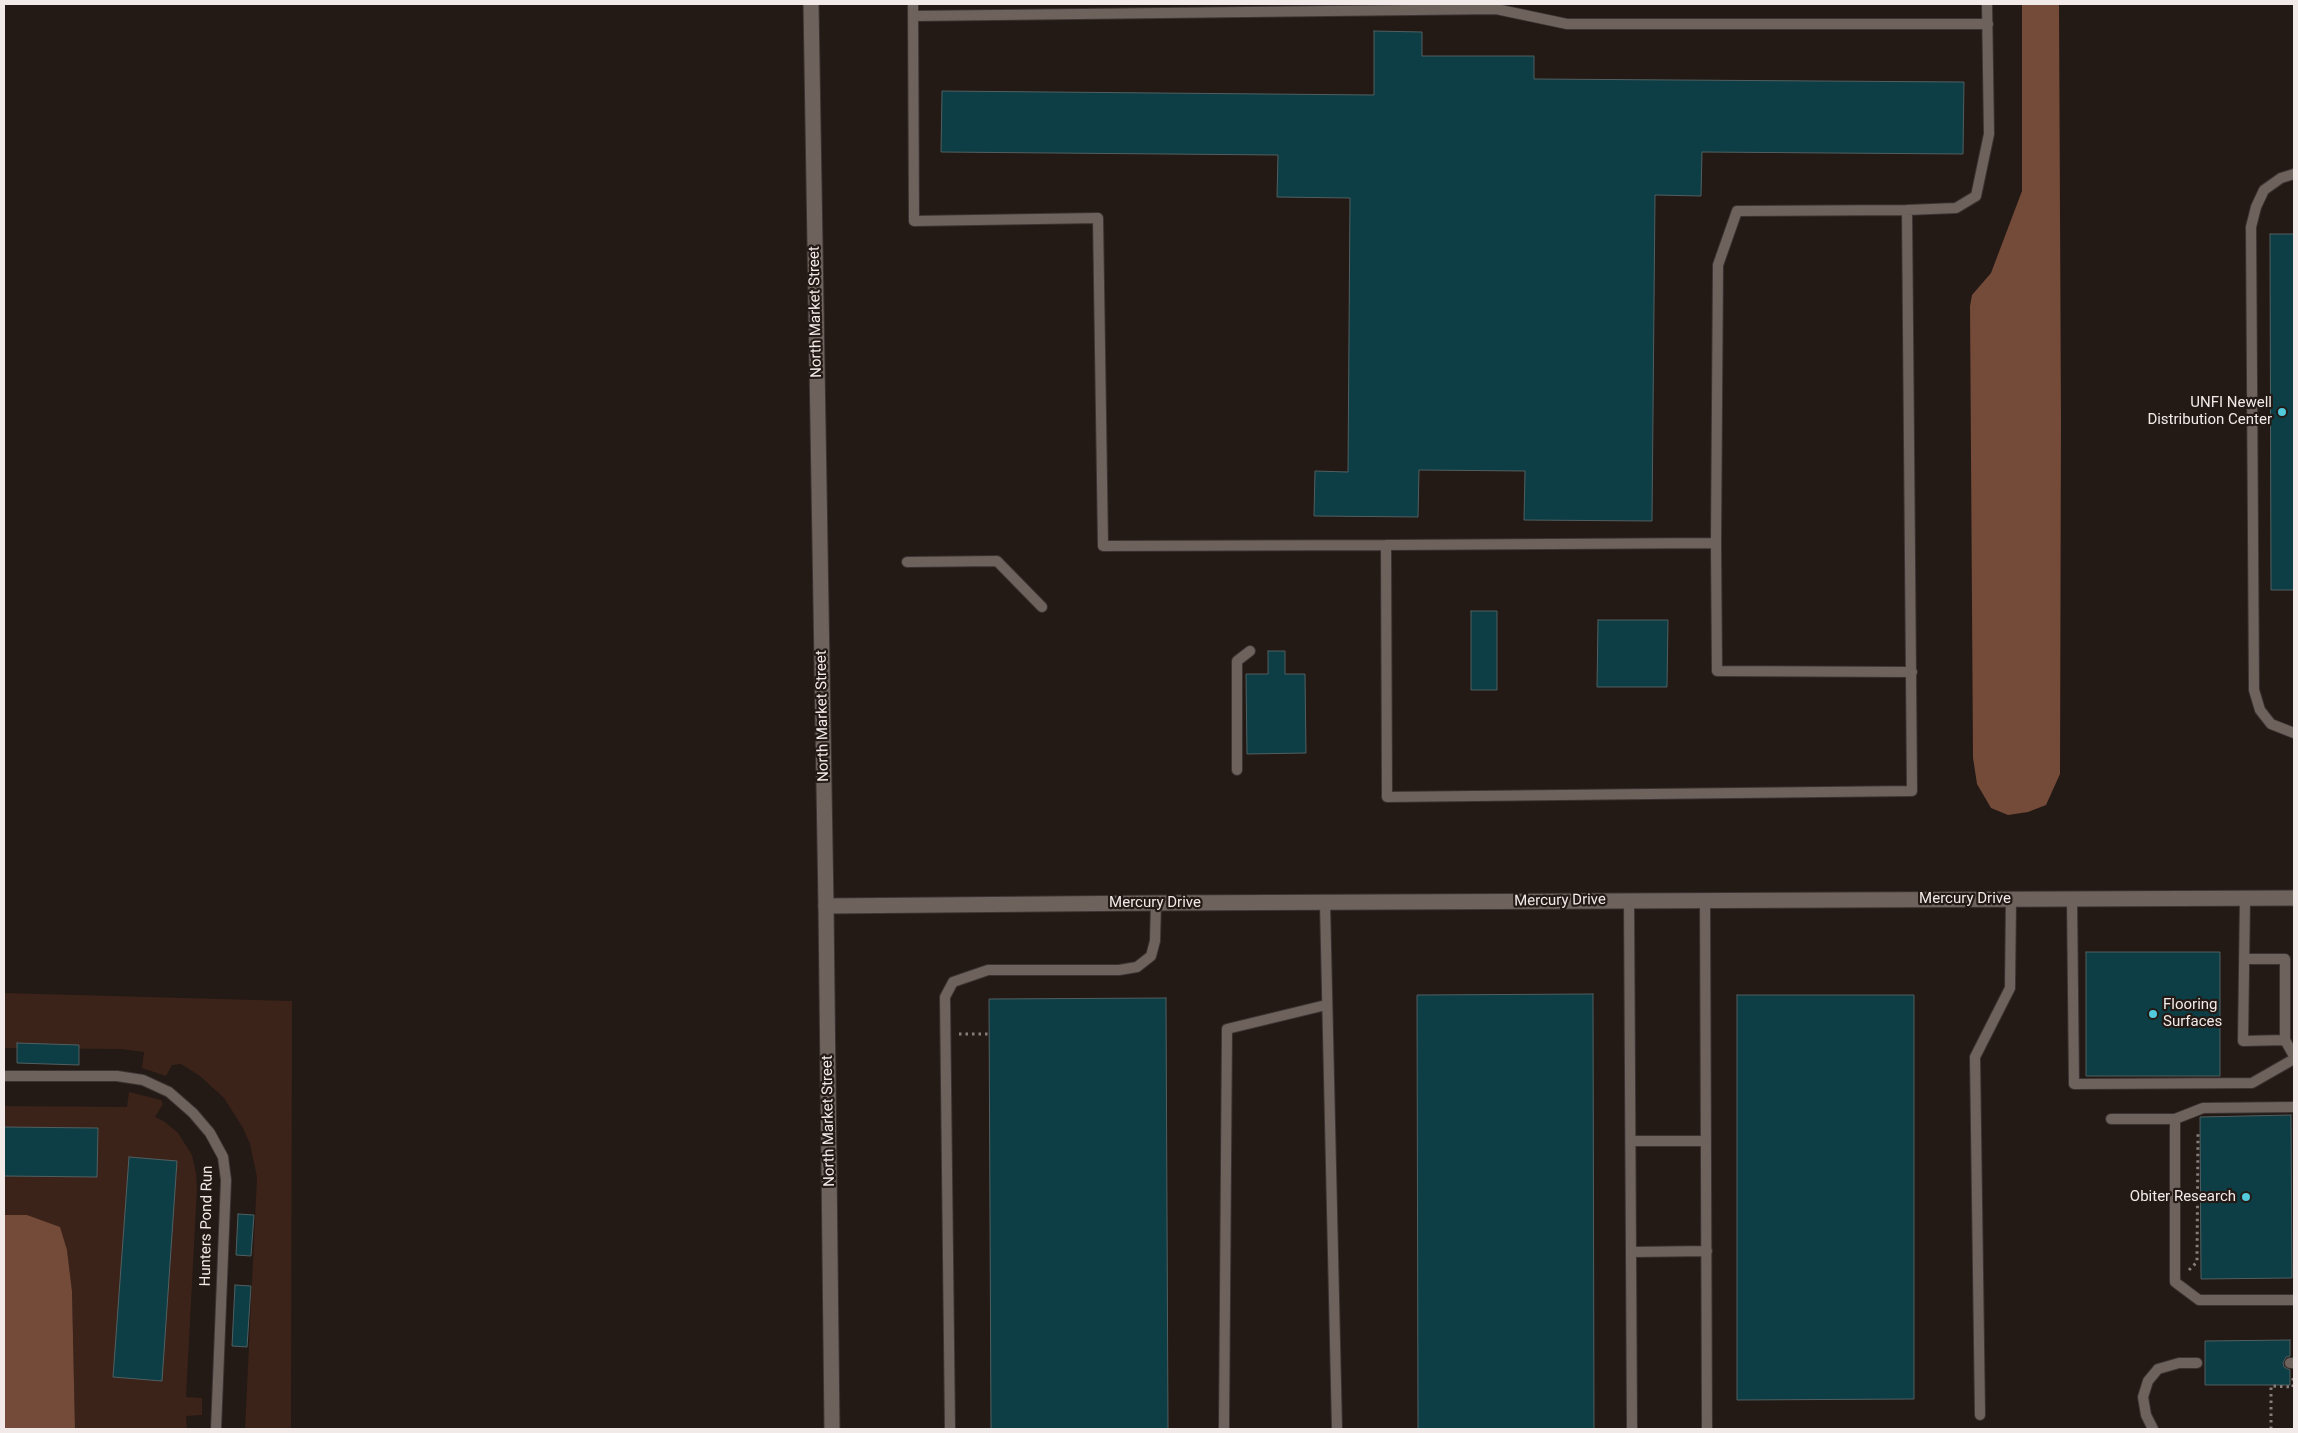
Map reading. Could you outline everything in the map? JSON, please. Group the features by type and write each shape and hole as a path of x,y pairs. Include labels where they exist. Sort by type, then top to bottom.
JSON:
{"street":[{"name":"North Market Street","path":"811,4 826,906 832,1429"},
{"name":"Mercury Drive","path":"826,906 1629,900 2294,898"}],"lane":[{"path":"913,4 914,221 1098,218 1103,546 1716,543"},
{"path":"1912,672 1717,671 1718,265 1737,211 1956,208 1976,196 1989,134 1987,4"},
{"path":"913,16 1496,9 1567,24 1988,24"},
{"path":"2294,174 2281,178 2264,190 2256,207 2251,227 2254,690 2260,710 2271,724 2294,732"},
{"path":"1386,545 1387,797 1912,791 1907,210"},
{"path":"907,562 997,561 1016,578 1042,607"},
{"path":"1237,770 1237,661 1250,652"},
{"path":"2244,898 2243,1041 2285,1040"},
{"path":"1980,1415 1975,1057 2010,988 2011,899"},
{"path":"2072,899 2074,1084 2252,1083 2294,1058 2285,1040 2285,959 2244,959"},
{"path":"1629,900 1632,1429"},
{"path":"1705,900 1707,1429"},
{"path":"950,1429 945,997 953,982 988,970 1119,970 1137,968 1151,956 1156,941 1156,903"},
{"path":"1325,903 1337,1429"},
{"path":"1224,1429 1227,1028 1326,1005"},
{"name":"Hunters Pond Run","path":"4,1076 117,1076 143,1080 169,1092 193,1113 210,1133 223,1157 226,1180 216,1429"},
{"path":"2110,1119 2175,1119 2203,1108 2294,1106"},
{"path":"2175,1119 2175,1282 2199,1300 2294,1300"},
{"path":"1631,1142 1706,1142"},
{"path":"1632,1252 1707,1251"},
{"path":"2153,1429 2146,1415 2143,1397 2148,1381 2158,1369 2179,1363 2197,1363"}],"path":[{"path":"946,1034 989,1034"},
{"path":"2175,1282 2197,1262 2198,1134"},
{"path":"2271,1429 2271,1386 2293,1387 2293,1363"}],"shaded area":[{"path":"2022,4 2059,4 2060,774 2046,805 2028,812 2008,815 1991,808 1977,784 1973,758 1970,306 1972,295 1991,273 2022,191"},
{"path":"4,993 292,1001 291,1429 245,1429 257,1177 250,1144 243,1128 224,1098 200,1076 181,1064 172,1065 166,1076 142,1068 144,1052 121,1049 4,1048"},
{"path":"129,1092 161,1100 163,1104 155,1117 165,1122 178,1133 192,1155 196,1173 197,1188 186,1397 202,1398 202,1415 186,1416 187,1429 75,1429 72,1291 67,1250 27,1215 4,1215 4,1106 127,1107"},
{"path":"4,1215 27,1215 60,1227 67,1250 72,1291 75,1429 4,1429"}],"building":[{"path":"1374,31 1422,32 1422,56 1534,56 1534,79 1964,82 1963,154 1702,152 1701,196 1655,195 1652,521 1524,520 1525,471 1419,470 1418,517 1314,516 1315,471 1348,472 1350,198 1277,197 1278,155 941,152 942,91 1374,95"},
{"name":"UNFI Newell Distribution Center","path":"2270,234 2294,234 2294,590 2271,590"},
{"path":"1471,611 1497,611 1497,690 1471,690"},
{"path":"1598,620 1668,620 1667,687 1597,687"},
{"path":"1268,651 1285,651 1285,674 1305,674 1306,753 1247,754 1246,674 1268,674"},
{"name":"Flooring Surfaces","path":"2086,952 2220,952 2220,1076 2086,1076"},
{"path":"1593,994 1594,1429 1418,1429 1417,995"},
{"path":"1737,995 1914,995 1914,1399 1737,1400"},
{"path":"1166,998 1168,1429 991,1429 989,999"},
{"path":"17,1043 79,1045 79,1065 17,1063"},
{"name":"Obiter Research","path":"2291,1115 2292,1278 2201,1279 2200,1117"},
{"path":"4,1127 98,1128 97,1177 4,1176"},
{"path":"129,1157 177,1161 162,1381 113,1377"},
{"path":"238,1214 254,1215 251,1256 236,1255"},
{"path":"235,1285 251,1286 247,1347 232,1346"},
{"path":"2290,1340 2290,1356 2286,1357 2283,1363 2284,1367 2290,1370 2290,1385 2205,1385 2205,1341"}],"place":[{"name":"UNFI Newell Distribution Center","path":"2282,412"},
{"name":"Flooring Surfaces","path":"2153,1014"},
{"name":"Obiter Research","path":"2246,1197"}]}
